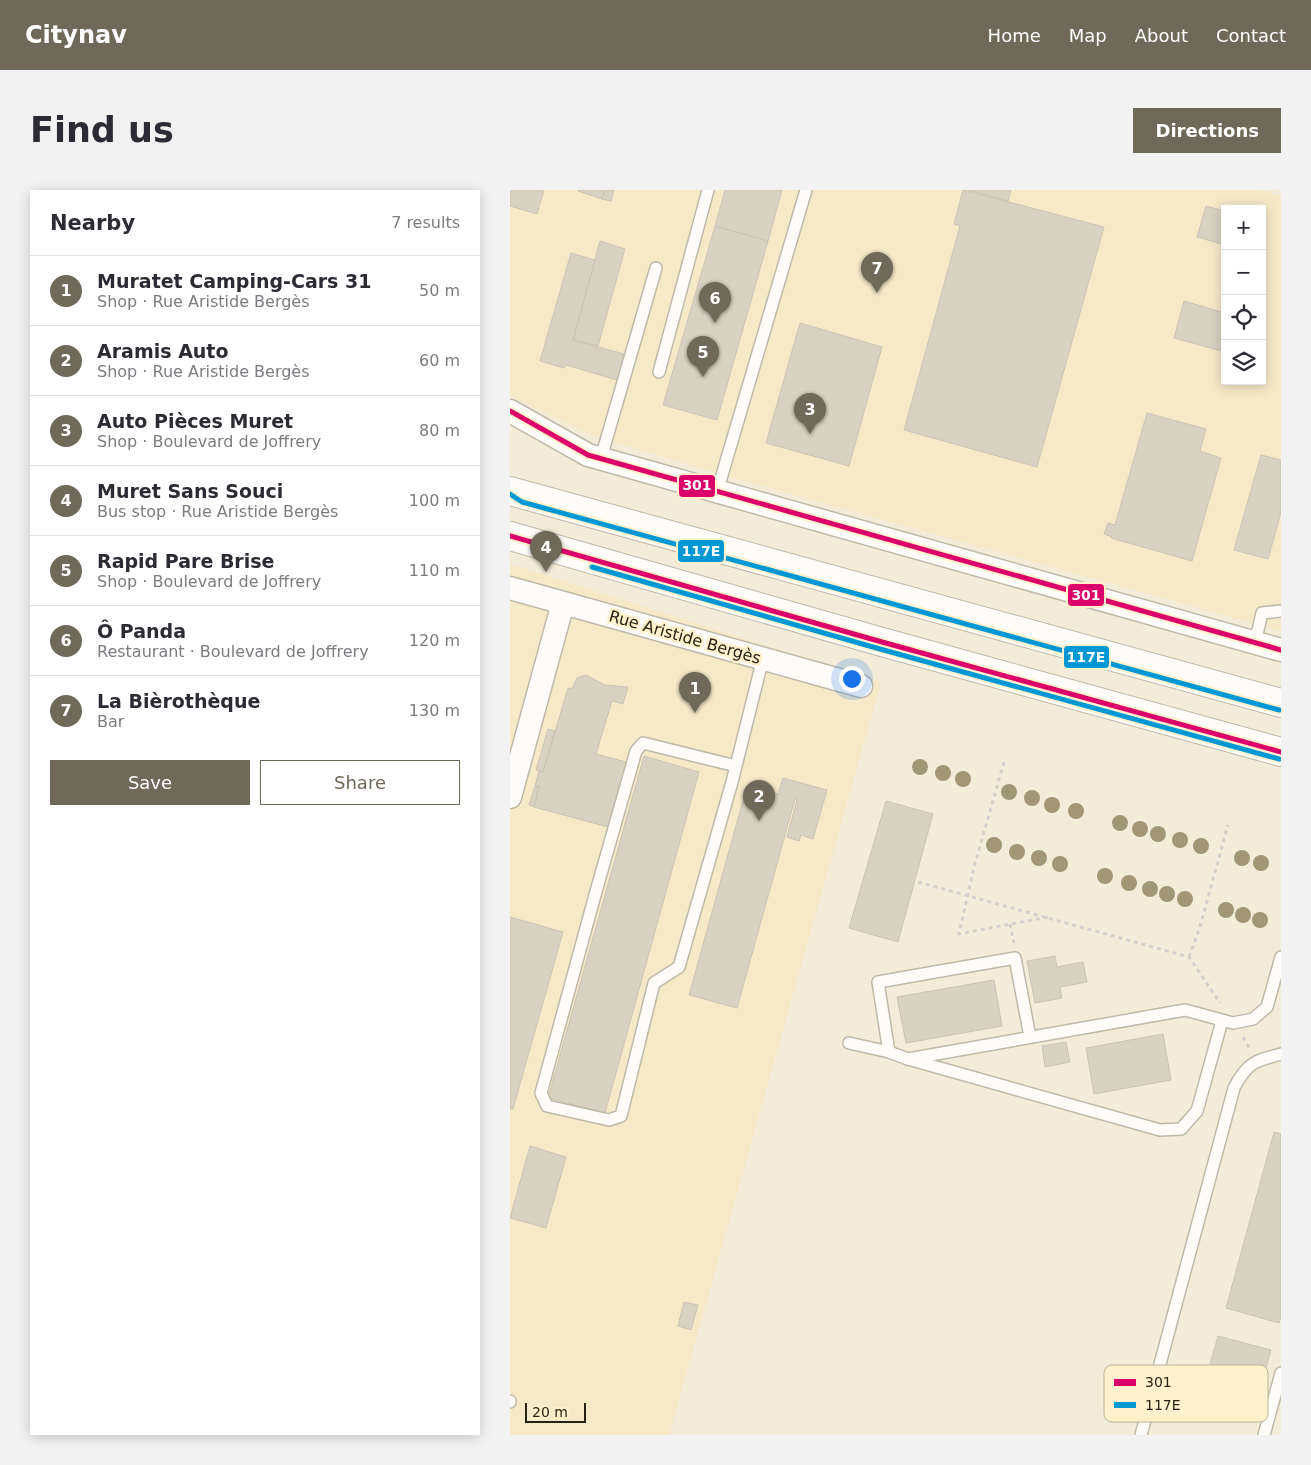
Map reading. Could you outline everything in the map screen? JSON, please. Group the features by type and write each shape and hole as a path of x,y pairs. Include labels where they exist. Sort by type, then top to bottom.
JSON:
{"main road":[{"path":"515,490 1281,703"},
{"path":"510,536 882,642 1281,752"}],"street":[{"path":"510,411 588,455 1281,650"},
{"name":"Rue Aristide Bergès","path":"510,588 861,686"},
{"path":"510,797 563,603"}],"lane":[{"path":"659,372 708,190"},
{"path":"717,492 806,190"},
{"path":"601,458 656,268"},
{"path":"1255,643 1262,614 1281,611"},
{"path":"736,766 643,743 636,752 541,1093 548,1106 608,1120 621,1116 654,983 679,967 736,766 763,658"},
{"path":"908,1059 1186,1010 1228,1022 1253,1019 1267,1007 1281,957"},
{"path":"889,1052 878,982 1016,958 1030,1037"},
{"path":"850,1043 889,1052 1160,1130 1181,1129 1197,1111 1228,1022"},
{"path":"1160,1365 1234,1088 1243,1072 1257,1060 1281,1054"},
{"path":"1268,1420 1281,1373"},
{"path":"1141,1435 1144,1422"},
{"path":"1264,1435 1268,1422"}],"path":[{"path":"1004,762 959,934 1048,917"},
{"path":"1189,957 1199,930 1228,825"},
{"path":"918,882 968,894 1189,957 1228,1022 1257,1060"},
{"path":"1010,924 1015,947"}],"shaded area":[{"path":"510,190 1261,190 1281,196 1281,631 730,477 593,436 510,396"},
{"path":"510,564 881,682 669,1435 510,1435"}],"building":[{"path":"510,190 544,190 537,214 510,206"},
{"path":"579,190 605,190 602,199"},
{"path":"605,190 614,190 611,201 602,199"},
{"path":"725,190 782,190 768,241 715,226"},
{"path":"963,190 1104,227 1037,467 904,430 960,226 954,224"},
{"path":"968,190 1011,190 1008,201"},
{"path":"1206,206 1221,210 1221,244 1197,237"},
{"path":"715,226 768,241 717,420 663,405"},
{"path":"600,241 625,249 598,346 573,340"},
{"path":"571,253 595,260 573,340 624,354 617,380 566,365 564,368 540,361"},
{"path":"1184,301 1221,312 1221,351 1174,338"},
{"path":"800,323 882,347 849,466 766,443"},
{"path":"1147,413 1206,429 1200,451 1221,458 1192,561 1111,538 1104,534 1108,523 1115,525"},
{"path":"1261,455 1281,460 1281,512 1268,559 1234,550"},
{"path":"586,675 605,685 628,687 623,704 612,701 596,754 626,762 608,827 534,807 539,787 535,786 539,771 543,772 568,688 572,689 577,678"},
{"path":"548,729 555,731 543,772 536,770"},
{"path":"644,756 699,772 605,1113 548,1098"},
{"path":"783,778 827,790 813,839 801,835 799,841 787,837 797,800 795,799 737,1008 689,995 747,786 778,794"},
{"path":"535,786 539,787 534,807 529,805"},
{"path":"886,801 933,814 898,942 849,928"},
{"path":"510,917 563,932 513,1109 510,1109"},
{"path":"1055,956 1057,967 1083,962 1087,982 1060,987 1062,998 1035,1003 1027,961"},
{"path":"994,980 1002,1026 906,1043 897,997"},
{"path":"1163,1034 1171,1080 1094,1094 1086,1048"},
{"path":"1066,1042 1070,1062 1045,1067 1042,1046"},
{"path":"1274,1132 1281,1134 1281,1317 1279,1323 1226,1308"},
{"path":"530,1146 566,1157 546,1228 510,1218"},
{"path":"684,1302 698,1305 691,1330 678,1326"},
{"path":"1218,1336 1271,1350 1267,1365 1210,1365"}],"transit line":[{"name":"301","path":"510,411 588,455 1281,650"},
{"name":"117E","path":"510,494 522,502 1279,710"},
{"name":"301","path":"510,536 882,642 1281,752"},
{"name":"117E","path":"592,567 1279,759"}],"place":[{"name":"La Bièrothèque","path":"877,293"},
{"name":"Ô Panda","path":"715,323"},
{"name":"Rapid Pare Brise","path":"703,377"},
{"name":"Auto Pièces Muret","path":"810,434"},
{"name":"Muret Sans Souci","path":"546,572"},
{"name":"Muratet Camping-Cars 31","path":"695,713"},
{"name":"Aramis Auto","path":"759,821"}]}
